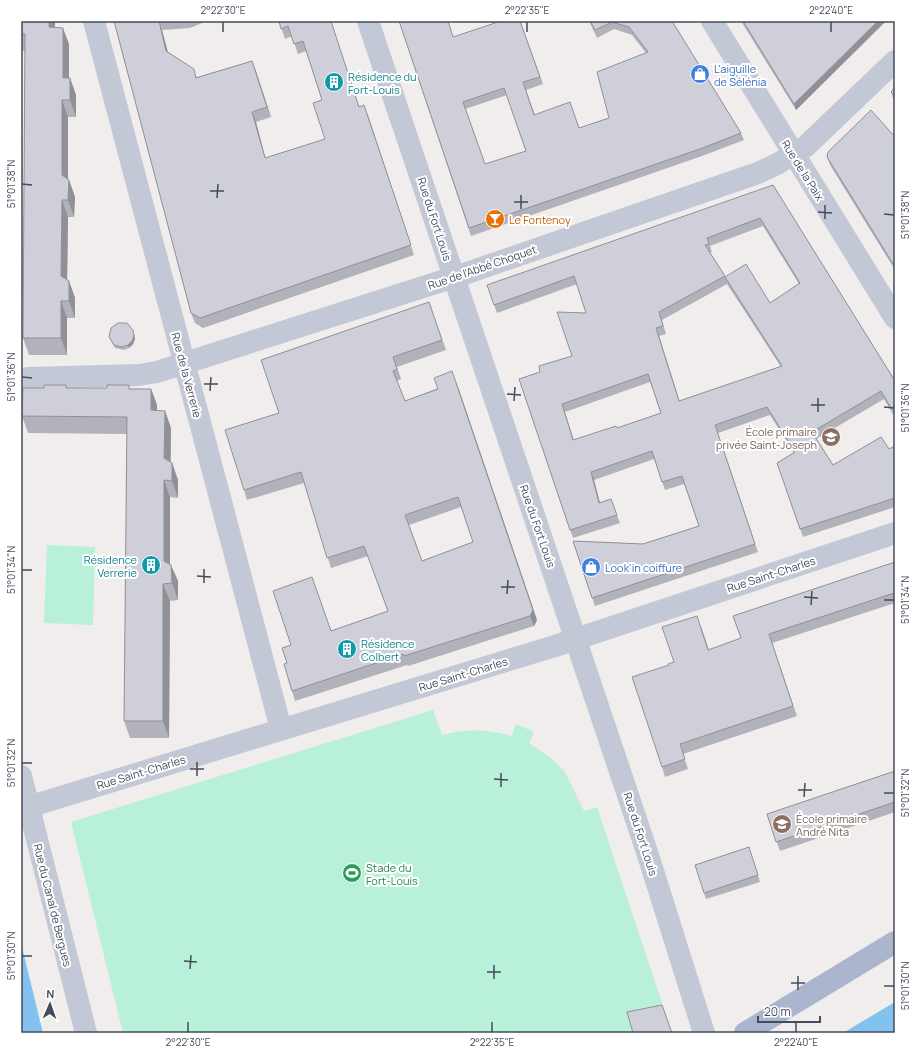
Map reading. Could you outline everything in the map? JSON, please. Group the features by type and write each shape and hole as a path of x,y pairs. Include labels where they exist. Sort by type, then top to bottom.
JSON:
{"main road":[{"path":"745,1033 895,942"}],"street":[{"name":"Rue de la Verrerie","path":"94,21 281,729"},
{"name":"Rue du Fort Louis","path":"368,21 647,852 704,1033"},
{"name":"Rue de la Paix","path":"712,21 895,318"},
{"name":"Rue de l'Abbé Choquet","path":"28,378 139,375 158,372 454,277 758,173 794,154 815,139 895,61"},
{"name":"Rue Saint-Charles","path":"28,807 576,639 895,532"},
{"name":"Rue du Canal de Bergues","path":"21,776 86,1033"}],"green space":[{"path":"47,545 95,547 93,625 44,623"},
{"name":"Stade du Fort-Louis","path":"433,710 442,735 460,732 485,731 512,736 516,724 534,732 529,743 552,759 565,772 584,811 597,807 672,1033 123,1033 71,822"}],"water":[{"path":"21,943 22,947 43,1033 21,1033"},
{"path":"895,1002 895,1033 843,1033"}],"building":[{"path":"21,21 49,21 49,27 63,28 63,78 70,78 70,100 62,100 62,175 69,180 68,200 62,200 61,276 69,281 69,301 61,301 61,338 23,338 25,34 21,34"},
{"path":"114,21 159,21 166,51 194,69 196,78 252,61 267,107 252,112 265,158 325,139 313,103 322,100 303,41 294,44 288,26 281,29 279,21 331,21 359,107 364,105 411,245 200,318 191,313"},
{"path":"399,21 448,21 453,37 501,21 520,21 540,77 523,82 534,115 570,102 579,128 609,118 597,72 648,52 629,27 612,22 595,30 590,21 672,21 741,133 700,149 469,228","holes":["504,88 526,151 485,164 463,102"]},
{"path":"743,21 878,21 794,104"},
{"path":"895,87 895,96 891,92"},
{"path":"871,110 895,137 895,267 827,157 828,152"},
{"path":"773,185 895,381 895,406 891,408 881,391 812,432 833,465 881,437 889,449 895,446 895,498 800,529 777,463 795,452 767,407 715,425 755,544 592,598 573,541 643,544 699,526 682,476 662,482 652,451 591,472 599,503 611,499 617,515 570,530 519,379 540,372 539,366 572,356 557,312 586,313 574,276 494,305 487,285","holes":["760,218 800,283 770,303 746,264 725,277 782,366 679,401 656,328 663,326 659,312 725,276 705,245 709,244 707,238","648,374 661,413 617,428 616,426 573,440 562,404"]},
{"path":"429,302 442,340 393,357 397,369 393,371 405,401 438,389 434,378 452,371 533,610 530,616 404,656 403,654 292,691 284,664 287,663 282,648 291,645 273,591 312,577 331,631 388,611 364,546 327,558 301,472 244,490 225,430 279,413 261,360","holes":["458,497 473,542 422,561 405,515"]},
{"path":"118,323 127,323 133,330 134,336 128,345 122,347 114,345 109,337 111,328"},
{"name":"Résidence Verrerie","path":"44,385 66,385 66,388 107,388 107,385 129,385 129,389 151,389 151,410 165,411 164,458 172,463 172,481 164,480 164,561 171,565 172,583 163,584 163,721 124,721 127,417 22,416 23,388 44,388"},
{"path":"895,562 895,595 894,593 769,634 793,706 680,744 685,759 662,767 632,677 674,662 662,627 697,616 708,650 741,638 733,616"},
{"path":"895,771 895,802 776,842 767,814"},
{"path":"749,847 758,875 704,893 695,865"},
{"path":"662,1005 672,1033 633,1033 627,1012"}],"place":[{"name":"L'aiguille de Sélénia","path":"700,74"},
{"name":"Résidence du Fort-Louis","path":"334,82"},
{"name":"Le Fontenoy","path":"495,219"},
{"name":"École primaire privée Saint-Joseph","path":"831,437"},
{"name":"Résidence Verrerie","path":"151,565"},
{"name":"Look'in coiffure","path":"591,567"},
{"name":"Résidence Colbert","path":"347,649"},
{"name":"École primaire André Nita","path":"782,824"},
{"name":"Stade du Fort-Louis","path":"352,873"}]}
